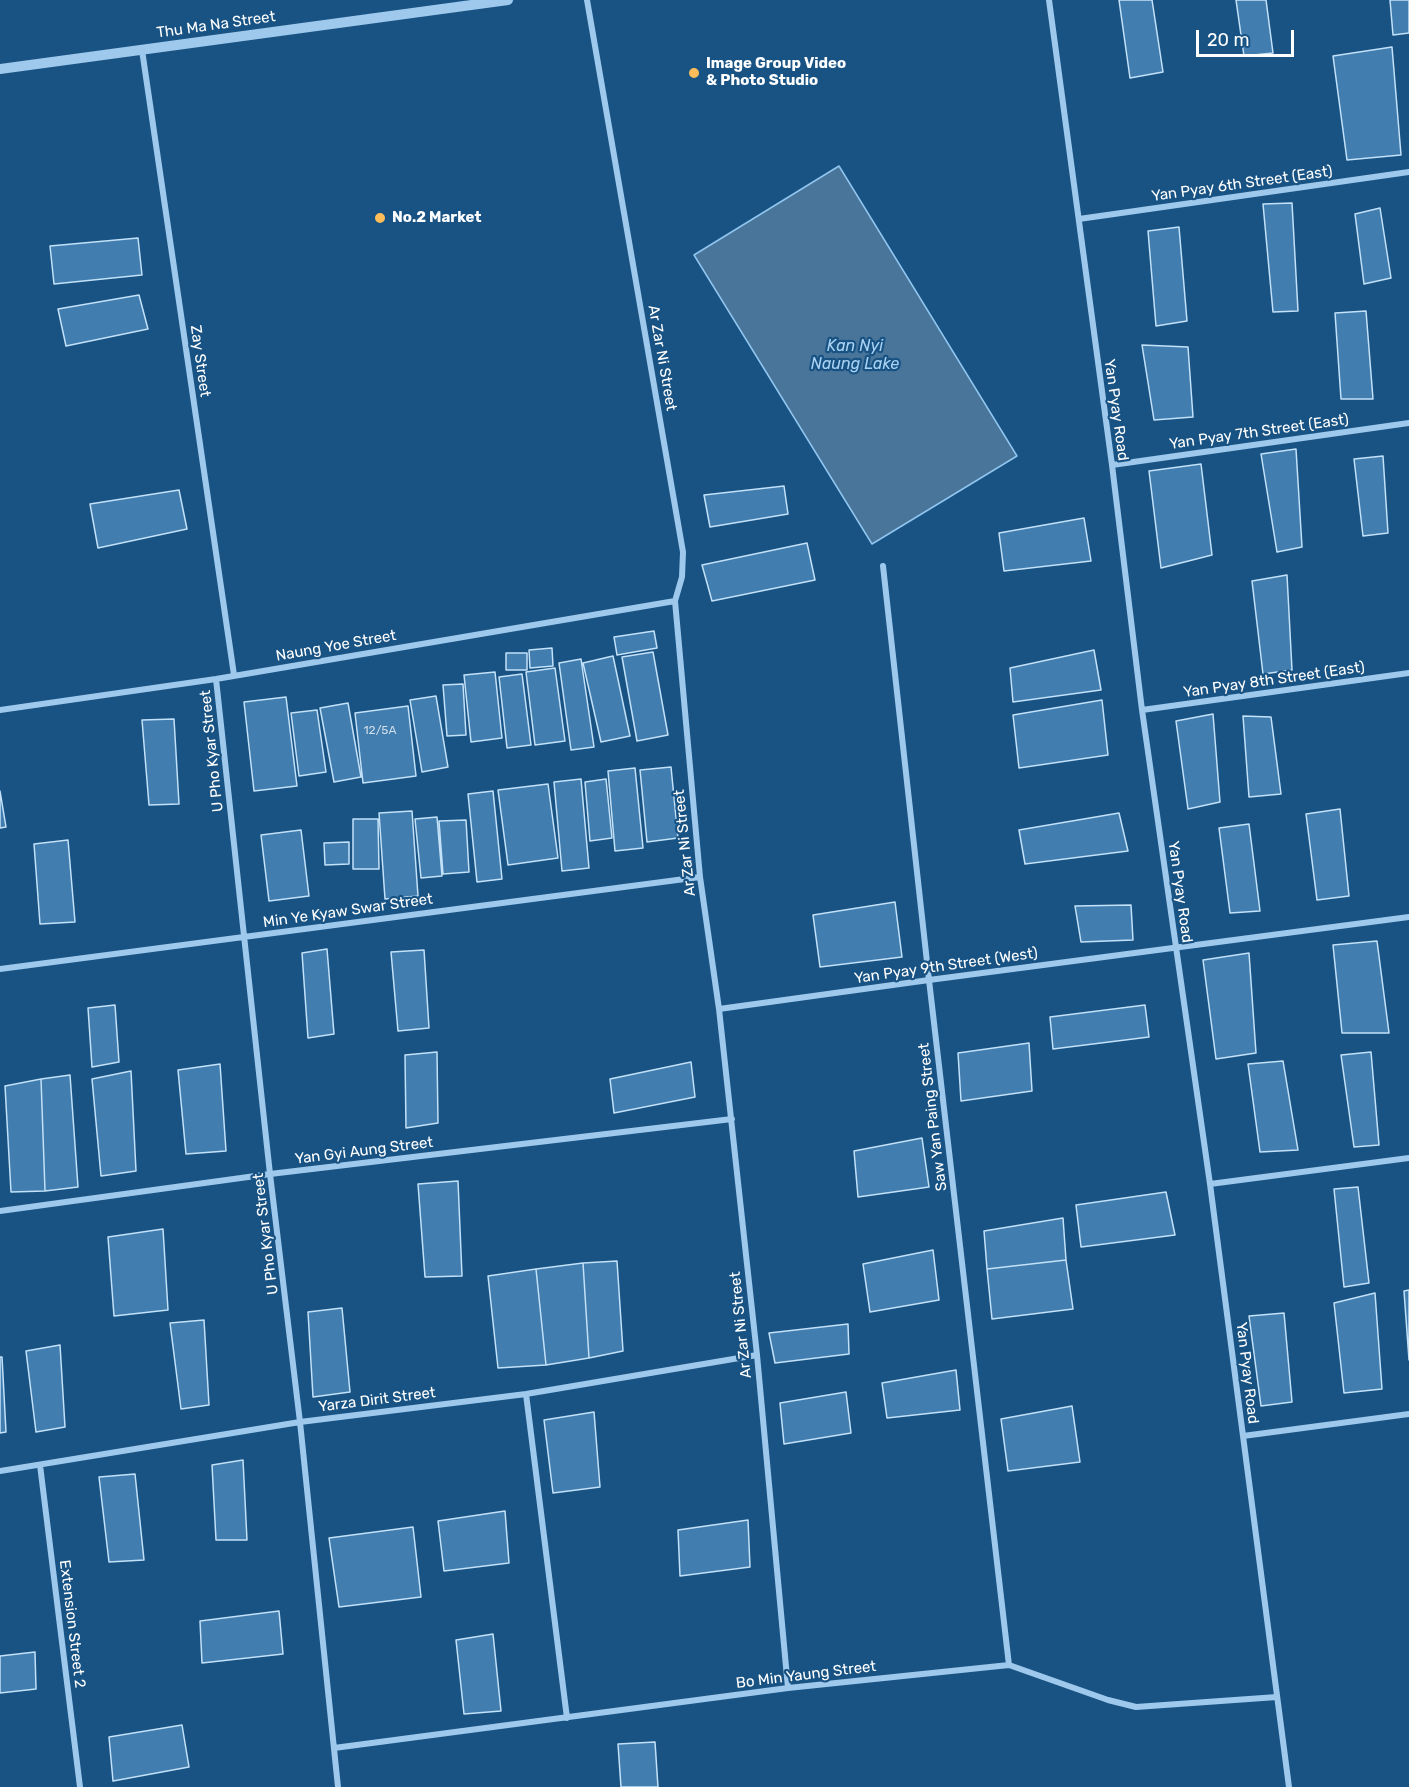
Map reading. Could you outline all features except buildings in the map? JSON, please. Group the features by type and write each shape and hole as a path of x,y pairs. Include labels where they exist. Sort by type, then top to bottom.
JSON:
{"street":[{"name":"Thu Ma Na Street","path":"0,69 508,0"},
{"name":"Ar Zar Ni Street","path":"587,0 683,552 682,577 675,601 700,876 732,1119 788,1688"},
{"name":"Yan Pyay Road","path":"1049,0 1112,465 1142,710 1210,1184 1289,1787"},
{"name":"Zay Street","path":"142,50 234,675"},
{"name":"Yan Pyay 6th Street (East)","path":"1078,219 1409,172"},
{"name":"Yan Pyay 7th Street (East)","path":"1112,465 1409,423"},
{"name":"Saw Yan Paing Street","path":"883,566 1009,1665"},
{"name":"Naung Yoe Street","path":"0,710 216,679 675,601"},
{"name":"Yan Pyay 8th Street (East)","path":"1142,710 1409,673"},
{"name":"U Pho Kyar Street","path":"216,679 270,1174 300,1422 338,1787"},
{"name":"Min Ye Kyaw Swar Street","path":"0,969 700,876"},
{"name":"Yan Pyay 9th Street (West)","path":"719,1009 1409,917"},
{"name":"Yan Gyi Aung Street","path":"0,1211 270,1174 732,1119"},
{"path":"1210,1184 1409,1158"},
{"name":"Yarza Dirit Street","path":"0,1471 300,1422 526,1394 757,1355"},
{"path":"526,1394 567,1718"},
{"path":"1243,1436 1409,1414"},
{"name":"Extension Street 2","path":"40,1465 80,1787"},
{"name":"Bo Min Yaung Street","path":"334,1748 788,1688 1009,1665 1108,1700 1136,1707 1276,1697"}],"water":[{"name":"Kan Nyi Naung Lake","path":"839,166 1017,456 872,544 694,255"}],"place":[{"name":"Image Group Video & Photo Studio","path":"694,73"},
{"name":"No.2 Market","path":"380,218"}]}
